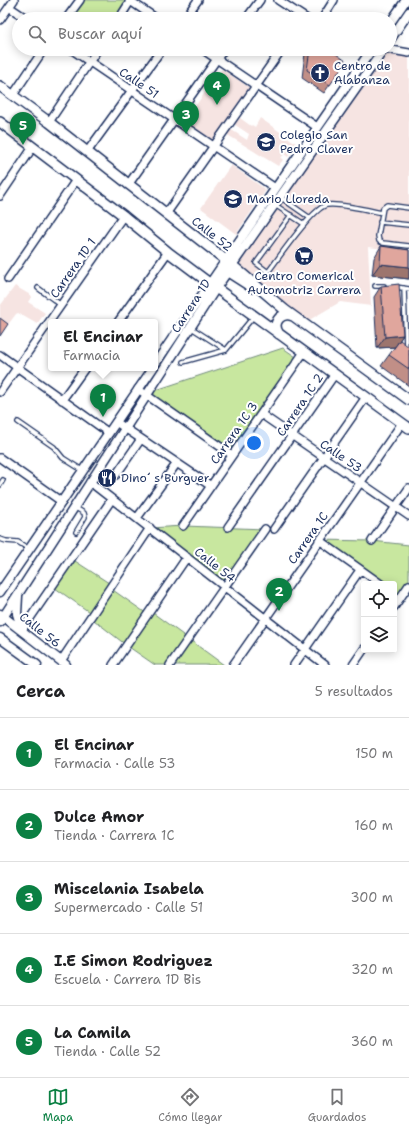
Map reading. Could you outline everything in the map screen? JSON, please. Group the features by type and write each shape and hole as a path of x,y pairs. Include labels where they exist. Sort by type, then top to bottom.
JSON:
{"main road":[{"name":"Calle 52","path":"0,86 49,122 294,317 409,400"},
{"path":"0,122 124,215 168,252 213,286 405,426"},
{"path":"213,286 229,266"},
{"path":"281,336 276,330 277,321 282,316 288,314 294,317"}],"street":[{"path":"1,17 14,0"},
{"path":"71,12 80,0"},
{"path":"123,12 130,0 147,12"},
{"path":"189,12 198,0"},
{"path":"251,12 260,0"},
{"path":"278,0 295,12"},
{"path":"326,12 334,0"},
{"path":"397,14 406,0"},
{"path":"9,7 16,12"},
{"path":"397,30 409,12"},
{"path":"397,51 409,53"},
{"path":"13,95 39,56"},
{"name":"Calle 51","path":"81,56 275,188"},
{"path":"49,122 94,56"},
{"path":"87,152 157,56"},
{"path":"212,56 317,127"},
{"path":"128,185 219,56"},
{"path":"166,214 277,56"},
{"name":"Carrera 1D","path":"229,266 275,188 367,56"},
{"name":"Carrera 1D","path":"158,360 183,322 229,266 278,201 380,56"},
{"path":"0,196 33,148"},
{"path":"8,279 76,180"},
{"name":"Carrera 1D 1","path":"51,319 124,215"},
{"path":"120,319 168,252"},
{"name":"Carrera 1D","path":"1,618 19,593 191,327 213,286"},
{"name":"Carrera 1D 1","path":"0,392 48,324"},
{"name":"Carrera 1C 3","path":"183,526 304,352"},
{"path":"0,355 108,433"},
{"path":"62,400 83,371"},
{"path":"0,592 151,371"},
{"name":"Carrera 1C 2","path":"228,527 335,374"},
{"path":"138,390 232,455"},
{"path":"274,529 366,397"},
{"name":"Calle 53","path":"261,414 409,516"},
{"path":"116,422 211,486"},
{"name":"Carrera 1C","path":"233,665 360,482 405,426"},
{"path":"116,475 141,438"},
{"path":"0,458 62,502"},
{"path":"137,518 177,463"},
{"name":"Calle 54","path":"90,482 325,665"},
{"path":"372,541 409,488"},
{"path":"22,630 112,499"},
{"path":"64,663 150,528"},
{"path":"170,665 265,529"},
{"path":"319,540 376,581"},
{"path":"113,665 187,557"},
{"path":"294,665 360,570"},
{"path":"397,595 409,585"},
{"path":"19,593 17,614 22,630"},
{"name":"Calle 56","path":"1,618 22,630 64,663"},
{"path":"0,638 37,665"},
{"path":"0,646 11,646"},
{"path":"353,665 361,653"}],"lane":[{"path":"278,201 291,215 304,224"},
{"path":"278,201 310,218"},
{"path":"291,215 256,264 268,272 318,208 325,205 333,205 382,213"},
{"path":"409,208 387,206 383,208 378,236 383,244 409,246"},
{"path":"380,222 409,226"},
{"path":"375,286 409,289"},
{"path":"38,288 61,305"},
{"path":"404,288 406,349 409,352"},
{"path":"183,362 226,350 254,315"},
{"path":"183,322 226,350"},
{"path":"18,422 54,447 63,458 83,471"},
{"path":"0,485 3,480"},
{"path":"74,507 84,513 85,516 76,532"},
{"path":"0,539 18,542 29,549"}],"shaded area":[{"path":"397,51 409,53 409,252 368,247 371,306 340,302 304,323 232,265 379,56 397,56"},
{"path":"222,69 250,88 212,142 183,123"},
{"name":"Colegio San Pedro Claver","path":"240,118 251,126 252,125 255,127 260,118 296,143 288,157 284,154 281,158 283,160 278,166 226,134 230,129 247,140 249,134 234,124"},
{"name":"Mario Lloreda","path":"231,165 266,190 236,234 201,208"},
{"path":"15,286 32,296 28,302 45,313 37,324 18,313 4,330 0,327 0,306"}],"green space":[{"path":"80,0 129,0 123,12 71,12"},
{"path":"283,348 296,357 232,449 153,395 156,390"},
{"path":"183,526 265,529 225,586 150,528"},
{"path":"319,540 372,541 409,545 409,585 400,597 397,595 397,581 377,581"},
{"path":"75,561 112,585 110,588 150,616 153,613 224,665 155,665 126,645 90,617 92,614 55,588"}],"building":[{"name":"Centro de Alabanza","path":"309,56 339,56 346,61 330,85 307,70"},
{"path":"381,246 409,250 409,267 380,264"},
{"path":"399,284 403,335 385,337 381,286"},
{"path":"0,318 8,324 0,336"},
{"path":"400,340 409,347 409,369 389,355"}],"place":[{"name":"Centro de Alabanza","path":"320,73"},
{"name":"I.E Simon Rodriguez","path":"217,105"},
{"name":"Miscelania Isabela","path":"186,134"},
{"name":"Colegio San Pedro Claver","path":"266,142"},
{"name":"La Camila","path":"23,145"},
{"name":"Mario Lloreda","path":"233,199"},
{"name":"Centro Comerical Automotriz Carrera","path":"304,256"},
{"name":"El Encinar","path":"103,417"},
{"name":"Dino´ s Burguer","path":"107,478"},
{"name":"Dulce Amor","path":"279,611"}]}
